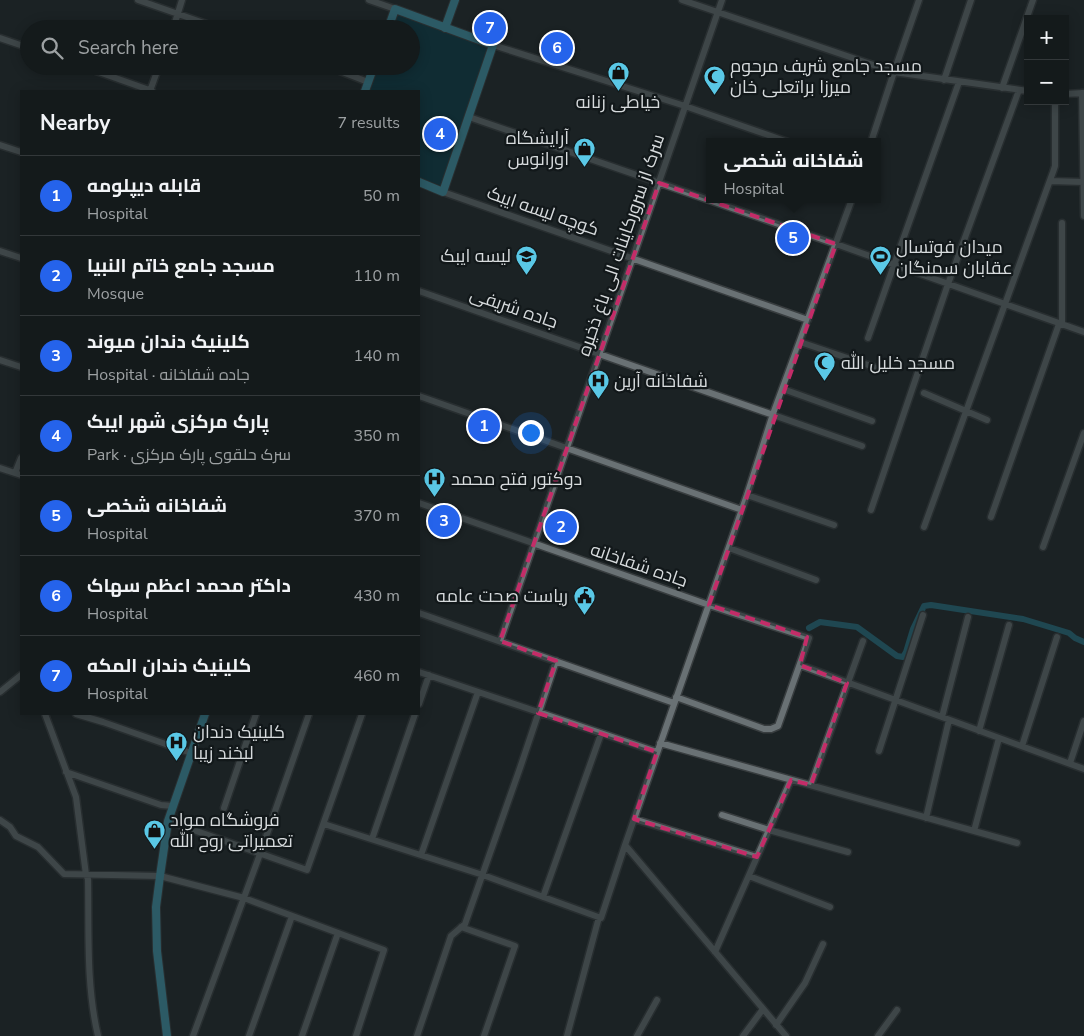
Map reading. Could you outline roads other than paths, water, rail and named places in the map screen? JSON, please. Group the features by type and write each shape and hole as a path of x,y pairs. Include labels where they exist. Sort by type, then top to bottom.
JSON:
{"main road":[{"path":"446,28 454,0"},
{"path":"391,20 395,10 493,45 443,192 420,182"},
{"path":"365,90 371,75"},
{"path":"167,1036 157,952 156,907 168,821 205,715"}],"street":[{"path":"138,0 196,20"},
{"path":"176,20 182,0"},
{"path":"369,0 386,3 395,10"},
{"path":"682,0 894,72 1024,91"},
{"name":"سرک از سرورکاینات الی باغ ذخیره","path":"500,641 722,0"},
{"path":"872,138 919,0"},
{"path":"944,80 971,0"},
{"path":"1002,88 1033,0"},
{"path":"0,38 20,45"},
{"path":"493,45 685,106 777,138"},
{"path":"107,75 148,90"},
{"path":"151,90 156,75"},
{"path":"350,75 368,82"},
{"path":"868,338 959,82"},
{"path":"871,510 948,284 1019,90"},
{"path":"1069,94 1083,93 1084,216"},
{"path":"924,527 1055,166 1055,105"},
{"path":"469,117 706,199"},
{"path":"0,145 20,152"},
{"path":"1050,181 1084,182"},
{"name":"کوچه لیسه ایبک","path":"443,192 808,320"},
{"path":"717,203 1084,332"},
{"path":"567,1036 599,917 601,918 742,510 773,414 851,203"},
{"path":"991,518 1061,325 1062,223"},
{"path":"0,251 20,258"},
{"name":"جاده شریفی","path":"420,291 862,446"},
{"path":"800,342 874,367"},
{"path":"0,360 20,367"},
{"path":"783,389 872,421"},
{"path":"924,393 987,420"},
{"path":"420,396 742,510"},
{"path":"1043,547 1084,433"},
{"path":"0,468 18,474"},
{"path":"747,495 834,525"},
{"name":"جاده شفاخانه","path":"420,503 709,605 808,637 809,640 800,665"},
{"path":"728,548 816,580"},
{"path":"420,613 556,661 764,729 772,730 778,726 800,665 1084,769"},
{"path":"879,751 923,616"},
{"path":"942,717 968,617"},
{"path":"979,730 1009,625"},
{"path":"1022,746 1057,637"},
{"path":"811,785 862,641"},
{"path":"417,1036 451,936 465,924 556,661"},
{"path":"420,672 657,752"},
{"path":"420,701 429,675"},
{"path":"0,692 20,676"},
{"path":"421,855 478,692"},
{"path":"45,715 76,797 88,879 89,952 93,1015 98,1036"},
{"path":"79,715 191,753"},
{"path":"224,808 256,715"},
{"path":"193,1036 260,854 308,715"},
{"path":"168,821 308,870 362,715"},
{"path":"372,839 415,715"},
{"path":"926,818 949,720"},
{"path":"1070,763 1084,721"},
{"path":"543,897 601,734"},
{"path":"974,831 999,738"},
{"path":"660,743 1017,843"},
{"path":"66,772 161,805 173,806"},
{"path":"715,952 791,780"},
{"path":"722,815 848,852"},
{"path":"634,819 757,857"},
{"path":"0,820 10,827 16,836 38,847 64,874 160,876 244,898 384,950 356,1036"},
{"path":"324,824 483,875 599,917"},
{"path":"625,845 786,1036"},
{"path":"749,876 830,907"},
{"path":"249,1036 292,916"},
{"path":"461,928 515,946 484,1036"},
{"path":"302,1036 338,933"},
{"path":"776,1025 805,983 823,944"},
{"path":"637,1036 657,1000"},
{"path":"743,1036 763,1009"},
{"path":"878,1036 896,1010"}],"waterway":[{"path":"809,628 820,622 857,627 897,656 903,657 924,606 931,605 1023,619 1069,633 1084,642"}],"place":[{"name":"کلینیک دندان المکه","path":"490,28"},
{"name":"داکتر محمد اعظم سهاک","path":"557,48"},
{"name":"خیاطی زنانه","path":"618,91"},
{"name":"مسجد جامع شریف مرحوم میرزا براتعلی خان","path":"714,95"},
{"name":"پارک مرکزی شهر ایبک","path":"440,134"},
{"name":"آرایشگاه اورانوس","path":"585,167"},
{"name":"شفاخانه شخصی","path":"793,238"},
{"name":"لیسه ایبک","path":"527,275"},
{"name":"میدان فوتسال عقابان سمنگان","path":"880,276"},
{"name":"مسجد خلیل الله","path":"825,382"},
{"name":"شفاخانه آرین","path":"598,400"},
{"name":"قابله دیپلومه","path":"484,426"},
{"name":"دوکتور فتح محمد","path":"435,498"},
{"name":"کلینیک دندان میوند","path":"444,521"},
{"name":"مسجد جامع خاتم النبیا","path":"561,527"},
{"name":"ریاست صحت عامه","path":"584,615"},
{"name":"کلینیک دندان لبخند زیبا","path":"177,761"},
{"name":"فروشگاه مواد تعمیراتی روح الله","path":"154,849"}]}
